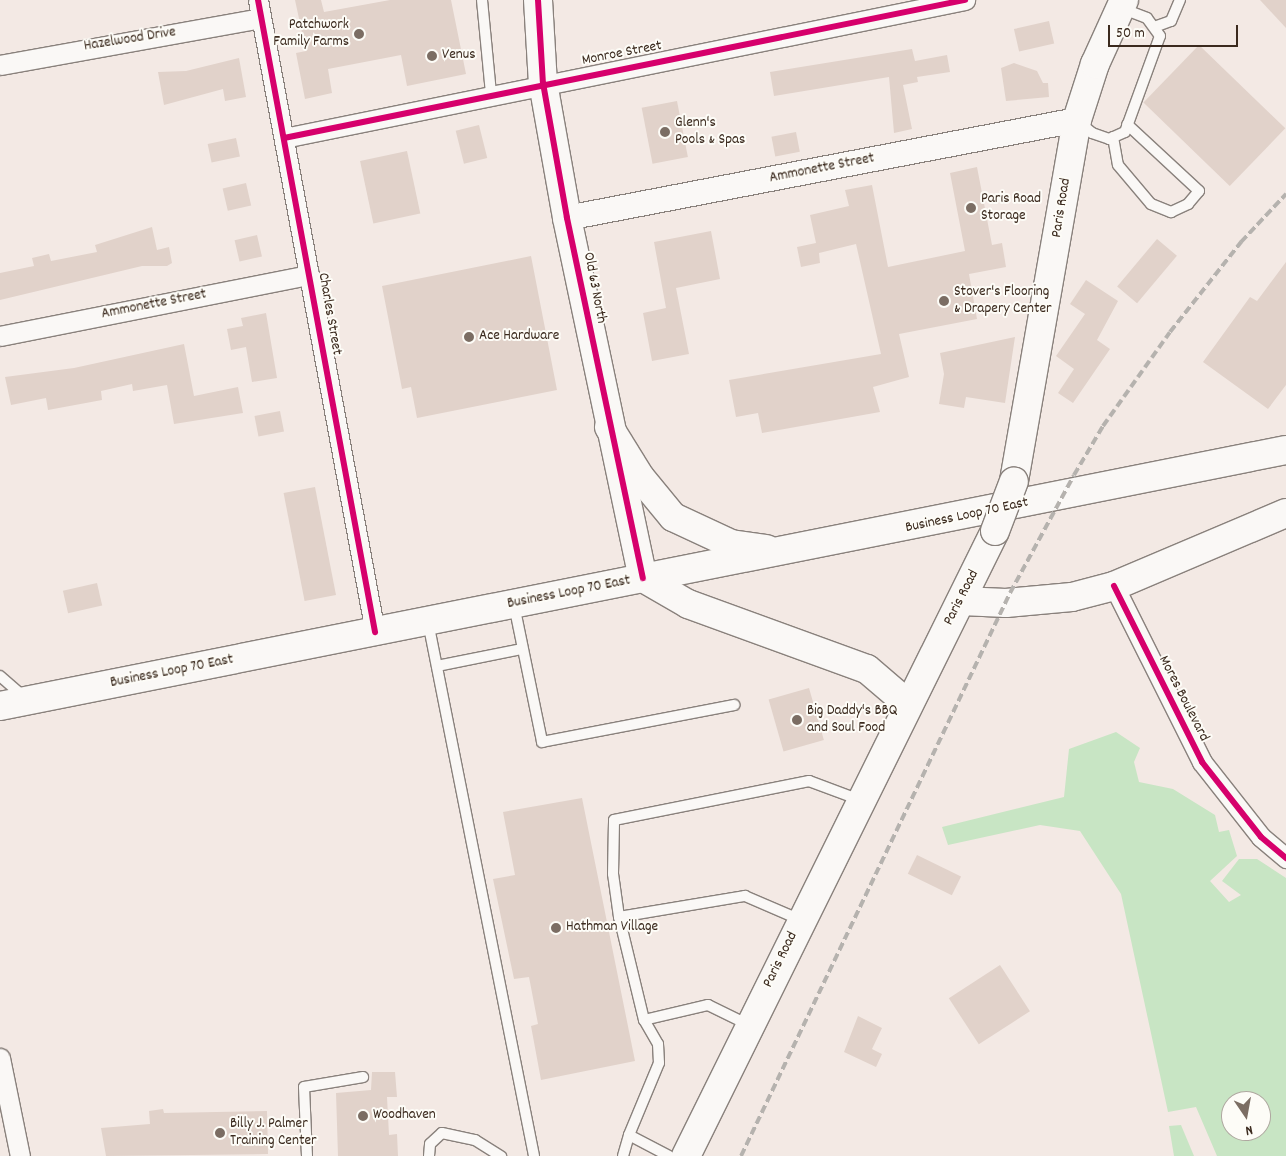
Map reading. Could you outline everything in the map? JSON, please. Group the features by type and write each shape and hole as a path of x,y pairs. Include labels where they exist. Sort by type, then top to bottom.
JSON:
{"main road":[{"name":"Old 63 North","path":"538,0 543,83 567,218 609,427 643,578"},
{"name":"Paris Road","path":"686,1156 860,800 961,601 995,531 1014,481 1077,120 1095,64 1122,4"},
{"path":"609,427 640,477 673,517 731,544 788,552"},
{"name":"Business Loop 70 East","path":"0,706 643,578 788,552 1286,450"},
{"path":"961,601 1044,599 1114,586 1286,513"},
{"path":"643,578 688,604 868,669 908,704"}],"street":[{"name":"Monroe Street","path":"284,138 907,5 965,0"},
{"name":"Hazelwood Drive","path":"0,65 260,9"},
{"name":"Charles Street","path":"260,9 375,632"},
{"name":"Ammonette Street","path":"567,218 1077,120"},
{"name":"Ammonette Street","path":"0,336 309,275"},
{"name":"Mores Boulevard","path":"1114,586 1202,762 1261,837 1286,858"},
{"path":"0,1058 20,1156"}],"lane":[{"path":"482,0 491,94"},
{"path":"1157,26 1170,21 1179,0"},
{"path":"1077,120 1092,133 1113,137 1124,132 1160,36 1157,26 1122,4"},
{"path":"1113,137 1118,165 1152,204 1172,212 1188,204 1200,191 1127,124"},
{"path":"514,604 542,742 734,705"},
{"path":"428,621 534,1156"},
{"path":"437,666 522,649"},
{"path":"0,676 27,700"},
{"path":"623,1156 659,1064 658,1044 644,1020 619,918 613,874 614,820 809,781 860,800"},
{"path":"619,918 745,896 801,920"},
{"path":"644,1020 708,1004 750,1025"},
{"path":"307,1156 304,1087 363,1077"},
{"path":"429,1156 430,1144 442,1133 475,1140 501,1156"},
{"path":"630,1135 668,1156"}],"green space":[{"path":"1116,732 1140,748 1134,762 1139,782 1173,789 1215,815 1219,832 1229,830 1237,856 1210,881 1229,902 1241,895 1222,881 1239,859 1257,859 1286,878 1286,1156 1217,1156 1196,1107 1168,1112 1121,894 1080,831 1040,825 948,845 942,827 1064,797 1069,749"},
{"path":"1181,1125 1194,1156 1174,1156 1169,1126"}],"building":[{"path":"295,0 321,0 324,12 390,0 451,0 466,74 407,86 401,55 328,69 332,93 305,99 296,53 306,51"},
{"path":"1260,0 1286,0 1286,28"},
{"path":"1049,21 1054,43 1019,52 1014,29"},
{"path":"1199,45 1285,128 1230,186 1143,103"},
{"path":"912,49 915,61 947,55 950,72 917,77 918,82 903,85 912,129 894,133 889,77 774,96 770,72"},
{"path":"239,58 246,97 225,101 223,89 164,105 158,72 186,71"},
{"path":"1014,63 1037,71 1043,83 1048,83 1049,97 1006,101 1001,68"},
{"name":"Glenn's Pools & Spas","path":"677,101 688,157 653,164 642,108"},
{"path":"479,125 487,158 464,164 456,131"},
{"path":"796,132 800,152 775,156 771,137"},
{"path":"236,138 240,157 212,163 208,144"},
{"path":"407,151 420,214 373,224 360,161"},
{"path":"977,167 992,245 1002,243 1006,267 969,274 977,319 899,334 909,377 873,387 880,412 762,433 758,413 736,417 729,380 881,354 856,244 819,253 820,263 801,267 797,247 816,243 810,215 849,206 845,190 872,185 888,267 965,251 950,173"},
{"path":"246,183 251,205 228,211 223,188"},
{"path":"152,227 157,250 169,247 172,263 167,266 142,266 0,300 0,273 34,266 32,258 49,254 51,261 97,252 95,245"},
{"path":"711,231 720,279 676,288 689,354 652,361 643,313 666,308 654,242"},
{"path":"257,235 262,256 240,262 235,240"},
{"path":"1157,239 1177,256 1137,303 1117,286"},
{"name":"Ace Hardware","path":"531,256 557,390 417,418 411,387 402,389 382,286"},
{"path":"1286,262 1286,385 1268,409 1203,362 1250,297 1257,301"},
{"path":"1086,280 1118,301 1097,340 1110,349 1073,403 1058,393 1074,369 1056,356 1085,314 1070,304"},
{"path":"266,313 277,378 252,382 246,347 231,350 227,329 243,326 241,318"},
{"path":"1015,337 1005,403 966,397 964,408 939,404 944,374 940,353"},
{"path":"184,344 194,396 238,387 243,413 174,424 167,385 133,391 132,384 101,391 102,400 48,410 46,398 11,405 5,377 74,368"},
{"path":"280,411 284,432 258,437 254,416"},
{"path":"315,487 336,595 305,601 284,493"},
{"path":"97,583 102,605 68,613 63,591"},
{"name":"Big Daddy's BBQ and Soul Food","path":"809,688 824,740 784,751 769,700"},
{"name":"Hathman Village","path":"582,798 635,1061 541,1080 531,1026 538,1024 529,977 514,979 493,879 515,875 503,812"},
{"path":"917,855 961,876 952,895 908,874"},
{"path":"1000,965 1030,1011 979,1044 949,998"},
{"path":"858,1016 882,1028 872,1049 882,1054 876,1067 844,1052"},
{"name":"Woodhaven","path":"372,1072 395,1072 397,1097 387,1097 389,1135 397,1134 398,1156 338,1156 336,1093 371,1090"},
{"name":"Billy J. Palmer Training Center","path":"163,1109 164,1113 267,1111 268,1154 106,1156 101,1128 150,1124 149,1111"}],"railway":[{"path":"741,1156 1010,593 1074,475 1103,426 1170,332 1241,242 1286,194"}],"cycle path":[{"path":"258,0 375,632"},
{"path":"538,0 543,83 567,218 643,578"},
{"path":"284,138 965,0"},
{"path":"1114,586 1202,762 1261,837 1286,858"}],"place":[{"name":"Patchwork Family Farms","path":"359,34"},
{"name":"Venus","path":"432,56"},
{"name":"Glenn's Pools & Spas","path":"665,132"},
{"name":"Paris Road Storage","path":"971,208"},
{"name":"Stover's Flooring & Drapery Center","path":"944,301"},
{"name":"Ace Hardware","path":"469,337"},
{"name":"Big Daddy's BBQ and Soul Food","path":"797,720"},
{"name":"Hathman Village","path":"556,928"},
{"name":"Woodhaven","path":"363,1116"},
{"name":"Billy J. Palmer Training Center","path":"220,1133"}]}
